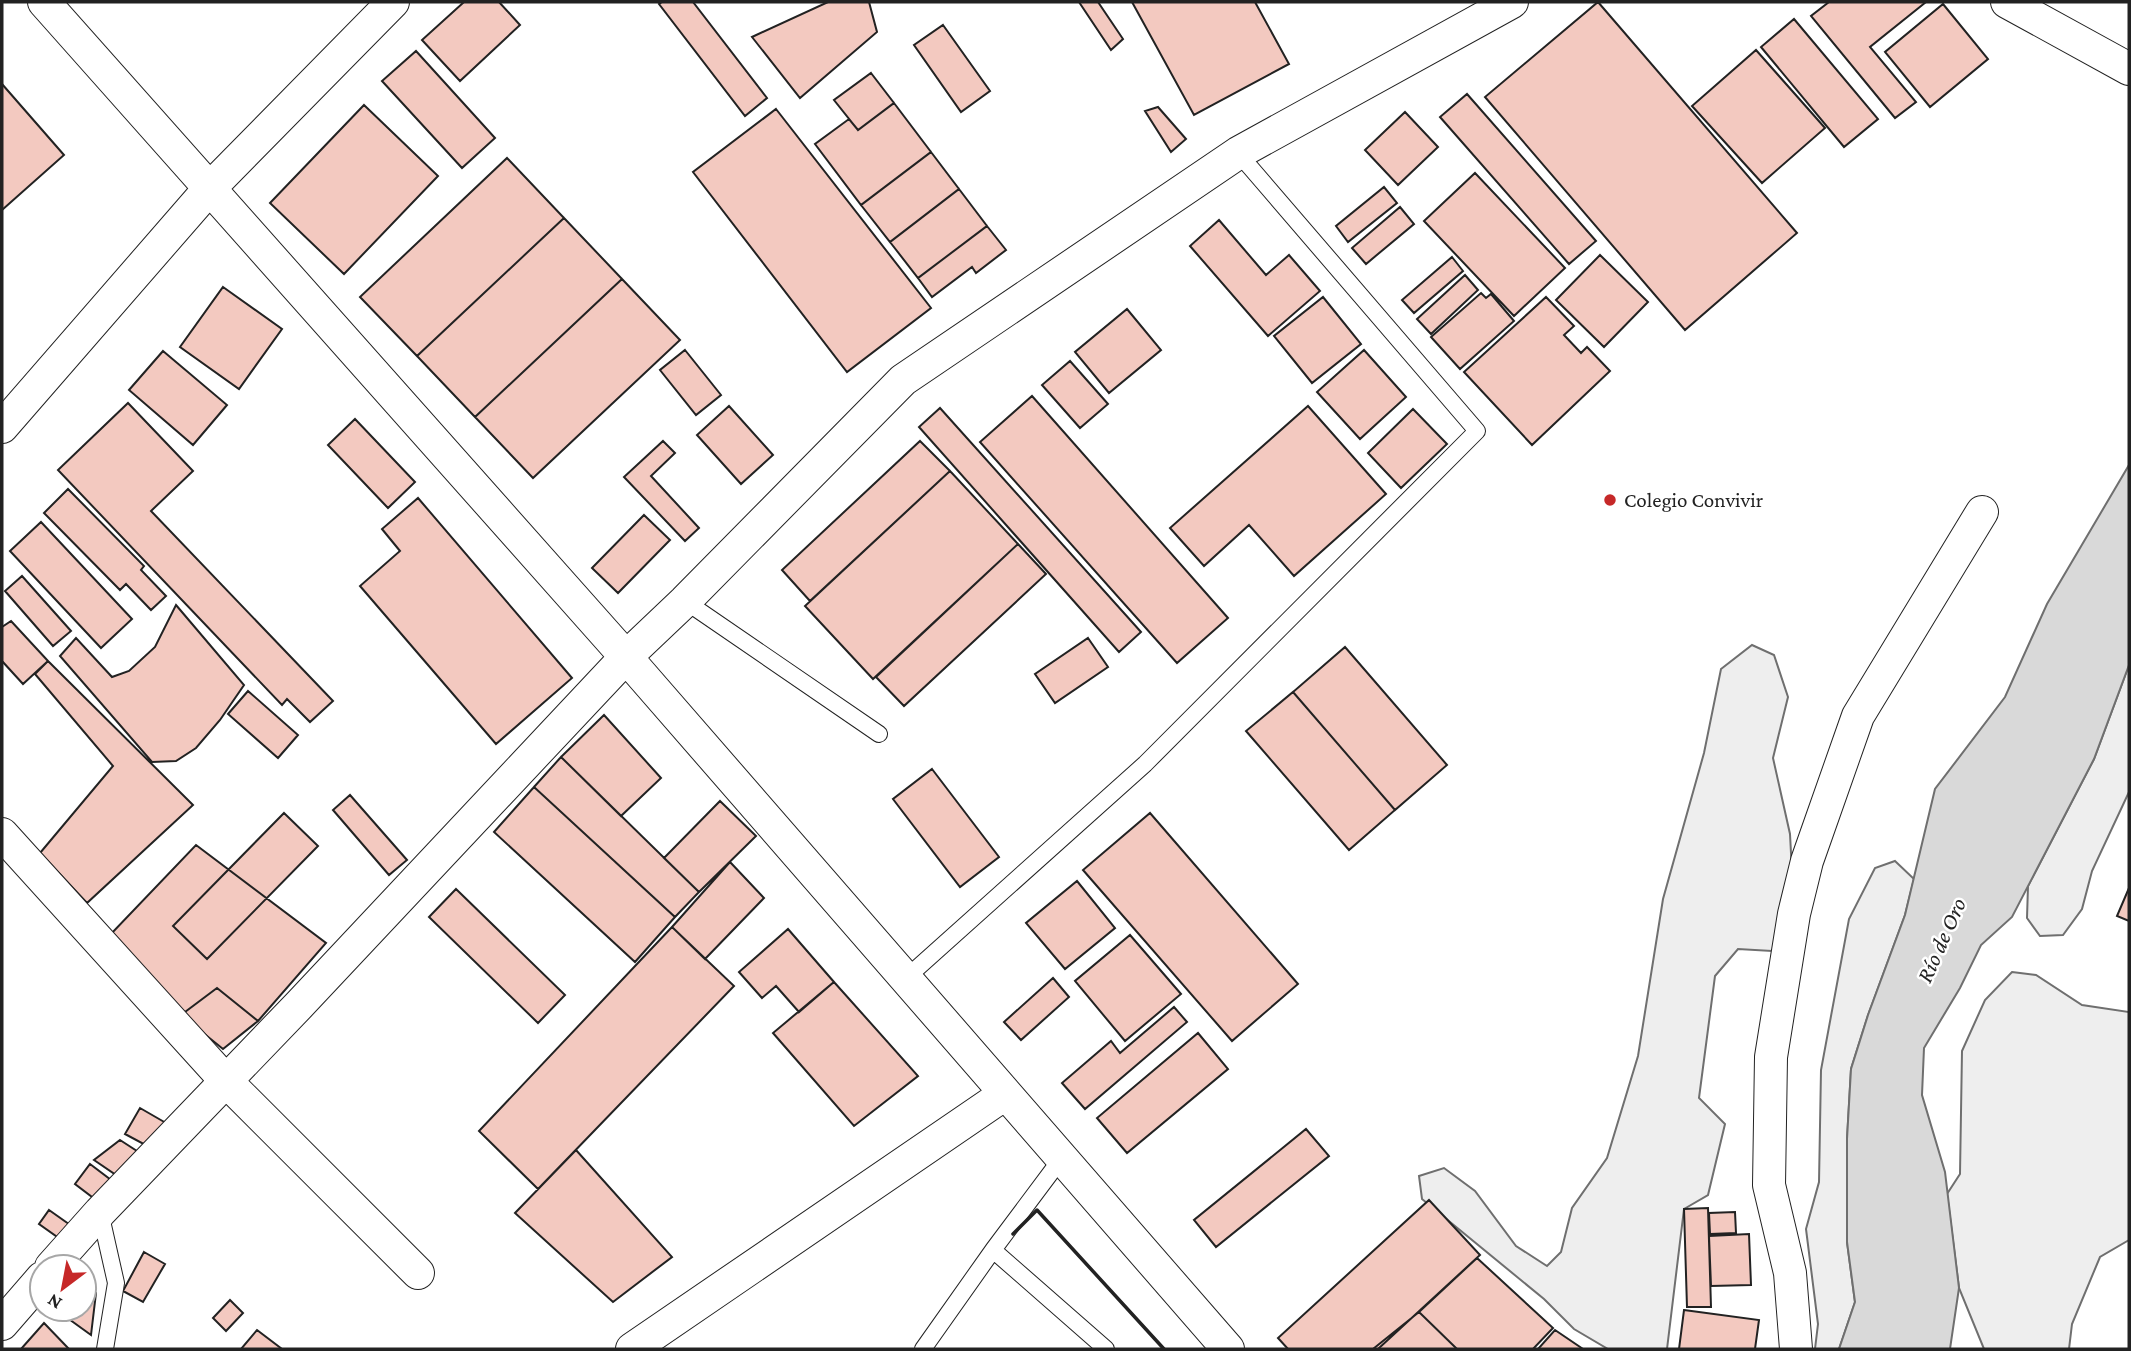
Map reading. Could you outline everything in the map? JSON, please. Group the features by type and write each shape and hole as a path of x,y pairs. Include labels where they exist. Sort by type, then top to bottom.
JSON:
{"street":[{"path":"44,2 626,657 1228,1349"},
{"path":"2,427 209,189 393,2"},
{"path":"63,1253 626,657 904,380 1238,153 1513,2"},
{"path":"2007,2 2129,69"},
{"path":"1796,1349 1790,1273 1769,1185 1771,1057 1794,914 1807,861 1858,716 1983,512"},
{"path":"2,834 226,1081 418,1273"},
{"path":"632,1349 1005,1094"},
{"path":"2,1324 28,1294"}],"lane":[{"path":"905,979 1145,764 1477,431 1238,153"},
{"path":"685,601 879,734"},
{"path":"923,1349 1061,1159"},
{"path":"100,1212 116,1283 105,1349"},
{"path":"993,1250 1106,1349"}],"shaded area":[{"path":"1752,645 1774,655 1788,697 1773,758 1790,834 1794,911 1772,951 1738,949 1715,976 1699,1098 1725,1124 1708,1195 1684,1209 1667,1349 1608,1349 1574,1329 1544,1299 1422,1199 1419,1176 1444,1168 1475,1191 1516,1246 1547,1266 1561,1252 1572,1208 1607,1158 1638,1056 1663,899 1704,753 1721,669"},
{"path":"2129,665 2129,792 2092,871 2082,909 2063,935 2040,936 2027,918 2028,886 2094,759"},
{"path":"1895,861 1914,879 1905,915 1851,1069 1847,1139 1847,1242 1855,1302 1839,1349 1815,1349 1818,1324 1806,1229 1819,1182 1821,1070 1849,919 1875,868"},
{"path":"2012,972 2036,975 2082,1005 2129,1012 2129,1240 2100,1257 2072,1324 2069,1349 1984,1349 1959,1288 1947,1194 1960,1174 1962,1051 1985,1000"}],"water":[{"name":"Río de Oro","path":"2129,465 2129,665 2094,759 2012,917 1981,945 1960,988 1924,1048 1922,1095 1945,1172 1959,1288 1950,1349 1839,1349 1855,1302 1847,1242 1847,1139 1851,1069 1905,915 1935,789 2005,697 2047,604"}],"building":[{"path":"464,2 499,2 520,25 460,81 422,40"},
{"path":"693,2 767,98 745,116 659,4"},
{"path":"828,2 869,2 877,32 800,98 752,37"},
{"path":"1079,2 1098,2 1123,39 1111,50"},
{"path":"1132,2 1255,2 1289,64 1194,115"},
{"path":"1598,2 1797,233 1685,330 1485,97"},
{"path":"1829,2 1926,2 1870,47 1916,102 1895,118 1811,16"},
{"path":"1943,4 1988,59 1930,107 1885,52"},
{"path":"1794,19 1878,119 1844,147 1761,47"},
{"path":"943,25 990,91 961,112 914,45"},
{"path":"1756,50 1825,128 1762,183 1692,106"},
{"path":"416,51 495,138 462,168 382,81"},
{"path":"871,73 894,103 858,130 834,100"},
{"path":"2,84 64,155 2,210"},
{"path":"1467,94 1596,241 1569,264 1440,117"},
{"path":"894,103 931,152 861,205 815,144 849,119 858,130"},
{"path":"364,105 438,176 344,274 270,203"},
{"path":"1158,107 1186,139 1171,152 1145,111"},
{"path":"776,109 931,308 847,372 693,172"},
{"path":"1405,112 1438,147 1398,185 1365,150"},
{"path":"931,152 959,189 890,242 861,205"},
{"path":"507,158 564,218 417,356 360,297"},
{"path":"1475,173 1565,268 1514,316 1424,221"},
{"path":"1384,187 1397,203 1348,242 1336,226"},
{"path":"959,189 987,226 918,278 890,242"},
{"path":"1400,207 1414,224 1366,264 1352,248"},
{"path":"564,218 622,279 475,417 417,356"},
{"path":"1219,220 1266,275 1289,255 1320,291 1268,336 1190,246"},
{"path":"987,226 1006,250 976,273 972,267 932,297 918,278"},
{"path":"1600,255 1648,302 1604,347 1556,300"},
{"path":"1452,257 1463,271 1414,313 1402,300"},
{"path":"1465,275 1478,290 1431,334 1417,319"},
{"path":"622,279 680,340 533,478 475,417"},
{"path":"223,287 282,329 239,389 180,347"},
{"path":"1481,293 1486,298 1491,294 1514,321 1460,369 1431,337"},
{"path":"1323,297 1361,344 1312,383 1274,336"},
{"path":"1546,297 1574,326 1564,335 1581,353 1587,347 1610,371 1532,445 1464,372"},
{"path":"1127,309 1161,350 1109,393 1075,352"},
{"path":"685,350 721,395 696,415 660,370"},
{"path":"1364,350 1406,397 1360,439 1317,392"},
{"path":"163,351 227,405 193,445 129,390"},
{"path":"1070,361 1108,404 1080,428 1042,385"},
{"path":"1032,396 1228,618 1177,663 980,442"},
{"path":"128,403 193,471 151,511 333,701 310,722 287,699 282,705 58,470"},
{"path":"729,406 773,455 741,484 697,435"},
{"path":"1308,406 1386,494 1294,576 1249,525 1204,566 1170,528"},
{"path":"940,408 1141,632 1119,652 919,427"},
{"path":"1413,409 1447,444 1401,488 1368,453"},
{"path":"355,419 415,482 388,508 328,445"},
{"path":"663,441 675,453 651,476 699,528 685,541 624,477"},
{"path":"920,441 950,471 810,601 782,570"},
{"path":"950,471 1018,544 873,679 805,606"},
{"path":"68,489 144,566 141,570 166,596 151,610 126,584 120,590 44,513"},
{"path":"418,498 572,678 496,744 360,586 400,551 382,529"},
{"path":"644,515 670,540 618,593 592,568"},
{"path":"41,522 132,619 101,648 10,551"},
{"path":"1018,544 1046,574 904,706 876,677"},
{"path":"22,576 71,631 53,646 5,591"},
{"path":"176,605 244,685 220,720 196,748 176,761 152,762 60,656 76,638 112,677 129,671 155,647"},
{"path":"11,621 48,661 23,684 2,661 2,627"},
{"path":"1088,638 1108,667 1055,703 1035,674"},
{"path":"1345,647 1447,765 1395,810 1293,692"},
{"path":"48,661 193,805 87,903 40,853 113,766 35,674"},
{"path":"248,691 298,735 278,758 228,714"},
{"path":"1293,692 1395,810 1349,850 1246,731"},
{"path":"604,715 661,778 621,816 561,757"},
{"path":"561,757 699,892 675,917 534,787"},
{"path":"932,769 999,857 960,887 893,799"},
{"path":"534,787 675,917 635,962 494,832"},
{"path":"350,795 407,860 389,875 333,810"},
{"path":"720,801 756,836 699,892 664,858"},
{"path":"284,813 318,846 207,959 173,926"},
{"path":"1150,813 1298,984 1232,1041 1083,870"},
{"path":"196,845 326,943 258,1021 217,988 181,1015 109,936"},
{"path":"730,862 764,898 705,959 672,927"},
{"path":"1077,881 1115,928 1065,969 1026,923"},
{"path":"2129,888 2129,921 2117,916"},
{"path":"456,889 565,995 538,1023 429,917"},
{"path":"672,927 734,986 538,1189 479,1131"},
{"path":"788,929 834,982 799,1012 776,986 762,998 739,972"},
{"path":"1130,935 1181,994 1125,1041 1075,981"},
{"path":"1053,978 1069,997 1021,1040 1004,1022"},
{"path":"834,982 918,1076 854,1126 773,1033"},
{"path":"217,988 258,1021 223,1049 181,1015"},
{"path":"1174,1007 1187,1022 1085,1109 1062,1083 1111,1041 1120,1053"},
{"path":"1198,1033 1228,1069 1127,1153 1097,1118"},
{"path":"140,1108 166,1123 151,1148 125,1134"},
{"path":"1306,1129 1329,1156 1216,1247 1194,1220"},
{"path":"120,1140 140,1153 122,1179 94,1160"},
{"path":"576,1150 672,1257 613,1302 515,1213"},
{"path":"90,1164 115,1183 100,1203 75,1184"},
{"path":"1429,1200 1480,1255 1378,1349 1288,1349 1278,1338"},
{"path":"1708,1208 1711,1307 1687,1307 1684,1209"},
{"path":"49,1210 73,1227 63,1241 39,1224"},
{"path":"1735,1212 1736,1233 1710,1234 1709,1213"},
{"path":"1749,1234 1751,1285 1711,1286 1709,1236"},
{"path":"144,1252 165,1264 143,1302 123,1291"},
{"path":"1477,1258 1553,1328 1533,1349 1457,1349 1419,1312"},
{"path":"230,1300 243,1313 226,1331 213,1318"},
{"path":"1684,1310 1759,1320 1755,1349 1679,1349"},
{"path":"1419,1312 1457,1349 1373,1349"},
{"path":"44,1323 69,1349 21,1349"},
{"path":"74,1323 92,1323 91,1335"},
{"path":"257,1330 282,1349 241,1349"},
{"path":"1555,1330 1583,1349 1538,1349"}],"wall":[{"path":"1013,1234 1037,1210 1164,1349"}],"place":[{"name":"Colegio Convivir","path":"1610,500"}]}
